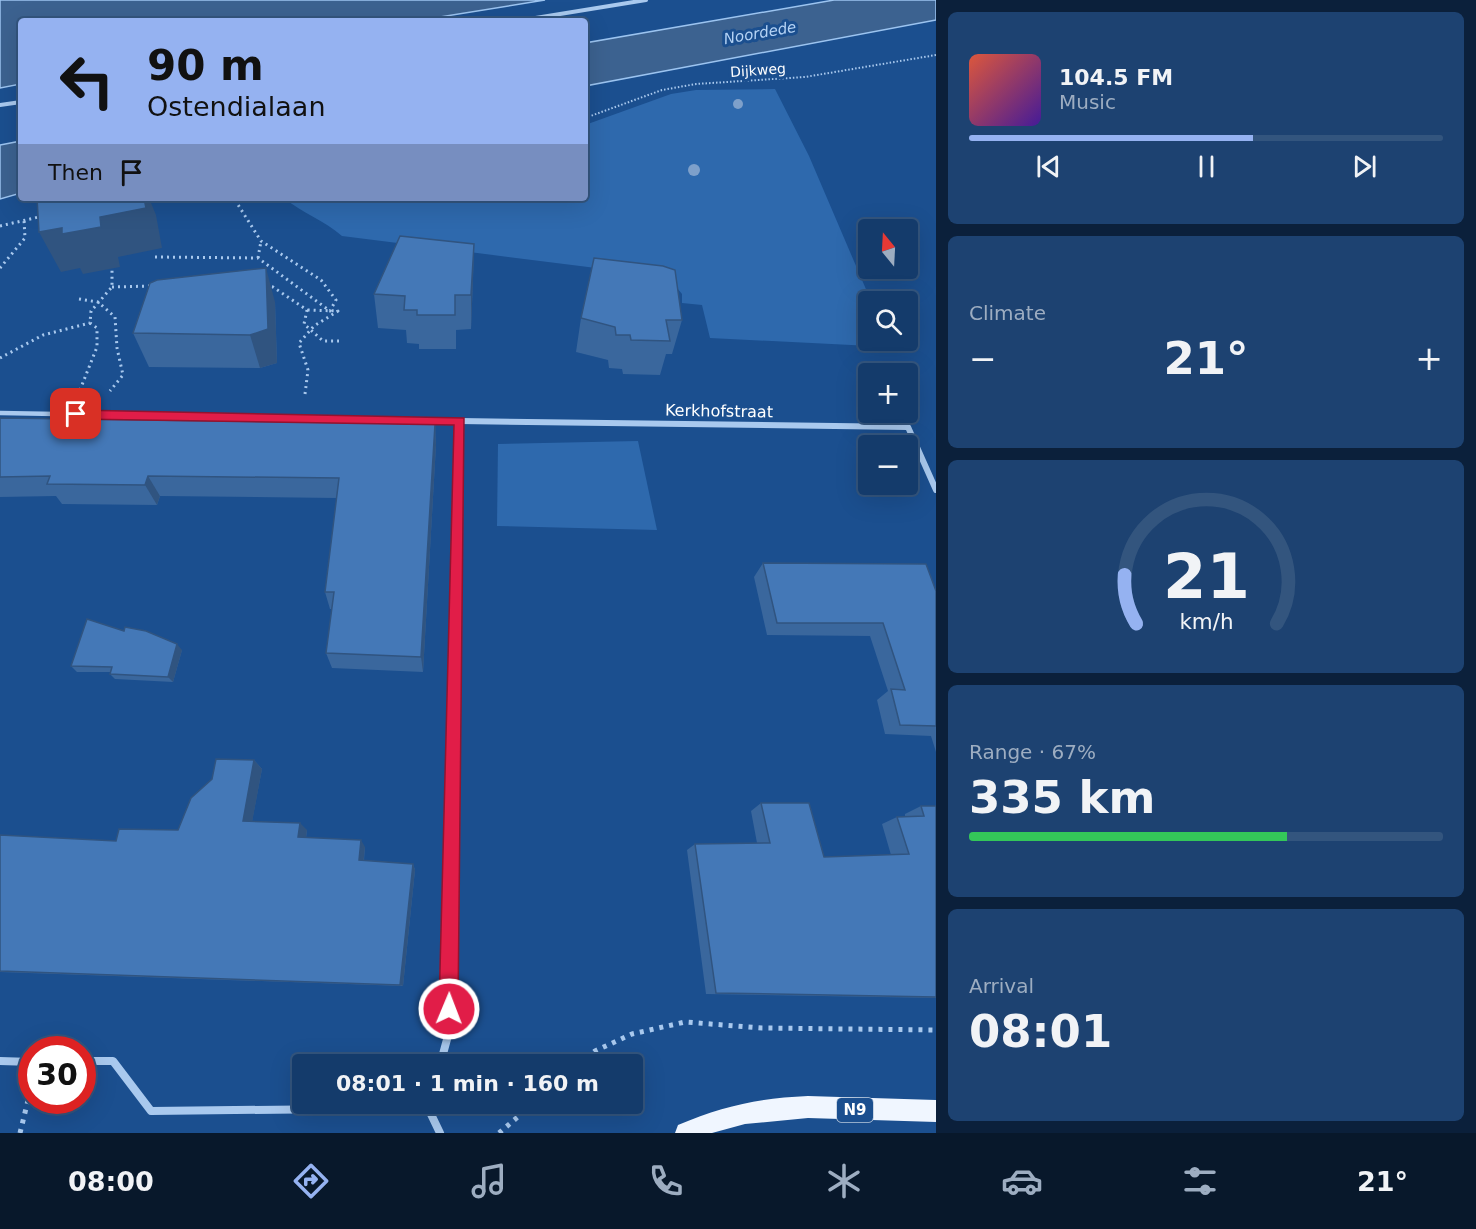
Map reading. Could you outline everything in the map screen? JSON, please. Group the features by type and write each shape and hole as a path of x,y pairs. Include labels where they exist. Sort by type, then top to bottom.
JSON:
{"main road":[{"name":"N9","path":"686,1133 706,1122 775,1107 936,1111"}],"street":[{"path":"535,18 646,0"},
{"path":"0,105 18,102"},
{"path":"0,413 460,421 448,1032 443,1054"},
{"name":"Kerkhofstraat","path":"460,421 908,427 936,490"},
{"path":"96,1061 113,1060 151,1111 292,1108"},
{"path":"0,1061 18,1062"},
{"path":"432,1114 440,1133"}],"path":[{"name":"Dijkweg","path":"588,116 673,88 696,84 806,77 936,55"},
{"path":"237,201 261,241 321,280 336,300 330,311"},
{"path":"0,226 48,215"},
{"path":"0,268 25,238 24,220"},
{"path":"258,258 261,241"},
{"path":"155,257 258,258 330,311"},
{"path":"90,323 91,311 112,287 112,268"},
{"path":"261,285 273,287 307,309 338,311 310,330 299,343 308,370 305,390 311,418"},
{"path":"112,287 154,286"},
{"path":"79,299 98,302 115,317 117,348 123,375 91,415"},
{"path":"307,309 304,324 323,341 339,341"},
{"path":"0,358 38,336 64,327 90,323 97,328 100,342 98,354 82,373 76,414"},
{"path":"592,1054 632,1034 685,1022 762,1028 936,1030"},
{"path":"20,1133 25,1114"},
{"path":"499,1133 521,1114"}],"shaded area":[{"path":"775,89 809,156 858,271 858,279 862,279 867,291 858,291 858,345 710,338 702,305 682,303 682,294 668,277 342,236 288,201 588,201 588,124 671,94 696,90"},
{"path":"638,441 657,530 497,526 498,444"}],"water":[{"path":"0,0 545,0 434,18 18,18 18,85 0,88"},
{"name":"Noordede","path":"834,0 936,0 936,20 588,85 588,42"},
{"path":"18,142 18,194 0,199 0,145"}],"building":[{"path":"37,201 145,201 146,208 100,217 101,227 62,234 62,228 39,232"},
{"path":"400,236 474,244 471,295 455,295 455,315 417,315 417,310 404,310 405,296 374,294"},
{"path":"594,258 663,266 675,270 682,320 666,320 670,341 631,340 630,335 616,335 615,327 581,318"},
{"path":"266,268 268,329 250,335 133,333 150,283 157,280"},
{"path":"0,418 435,424 421,657 326,653 334,592 325,592 339,478 148,476 145,485 47,484 50,476 0,477"},
{"path":"763,563 926,564 936,591 936,726 900,725 891,689 905,690 883,623 777,623"},
{"path":"87,619 124,631 125,627 146,631 177,644 168,677 110,674 112,667 71,666"},
{"path":"216,759 254,760 243,821 300,823 298,837 361,840 359,860 413,864 400,985 0,971 0,835 116,841 119,829 178,830 191,798 212,779"},
{"path":"761,803 809,803 824,857 909,854 897,817 924,816 921,806 936,806 936,997 716,993 695,844 770,843"}],"route":[{"path":"76,414 460,421 449,1009"}]}
